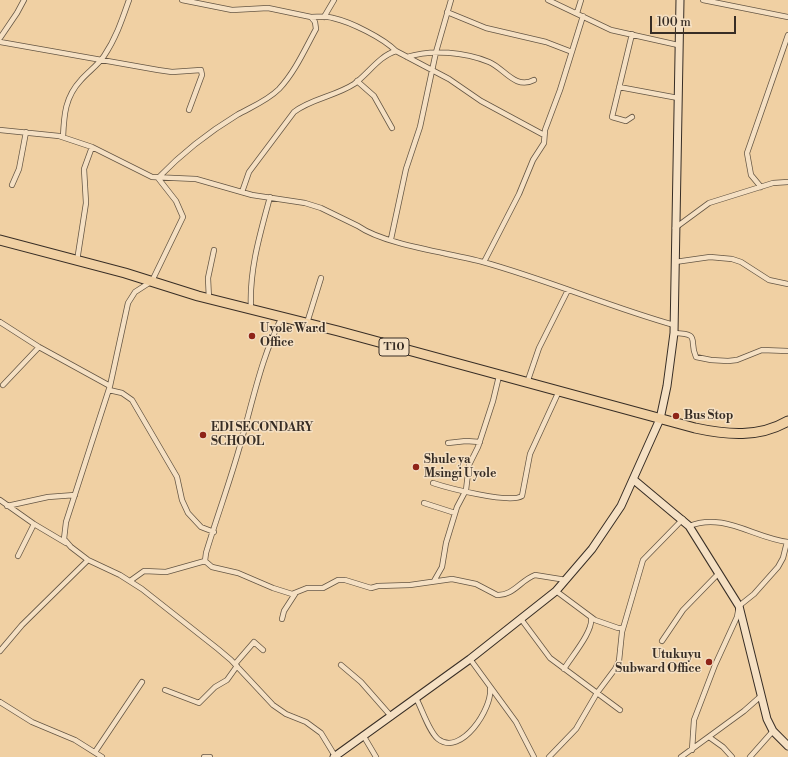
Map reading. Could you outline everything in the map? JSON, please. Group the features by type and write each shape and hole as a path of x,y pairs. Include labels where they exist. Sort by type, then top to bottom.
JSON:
{"highway":[{"name":"T10","path":"0,240 152,281 209,299 307,323 696,428 735,434 762,431 787,423"}],"street":[{"path":"0,38 24,0"},
{"path":"63,137 64,116 68,98 80,81 100,61 118,32 129,0"},
{"path":"182,0 232,10 264,7 311,17 333,18 349,24 381,40 396,51 449,79 481,101 544,135"},
{"path":"324,17 334,0"},
{"path":"391,239 406,169 423,116 436,52 451,0"},
{"path":"548,0 556,2 606,28 678,45"},
{"path":"577,13 581,0"},
{"path":"0,500 34,524 66,543 88,560 130,581 154,598 236,665 273,705 286,714 306,722 321,733 335,757 390,715 470,659 556,591 566,580 621,506 634,480 660,419 667,386 674,333 680,0"},
{"path":"703,0 788,17"},
{"path":"447,12 486,28 546,42 572,52"},
{"path":"484,262 503,226 535,157 543,145 544,135 583,16"},
{"path":"158,178 174,162 204,138 238,115 264,101 278,90 293,70 316,29 315,22 311,17"},
{"path":"632,34 612,117 626,121 632,117"},
{"path":"761,187 751,174 747,151 788,35"},
{"path":"0,42 100,61 166,71 201,70 203,72 189,110"},
{"path":"242,192 249,172 294,112 303,106 339,93 357,81 381,60 396,51"},
{"path":"407,57 436,52 472,56 490,62 502,72 519,82 528,83 534,80"},
{"path":"357,81 374,96 392,128"},
{"path":"620,88 678,98"},
{"path":"0,130 63,137 92,147 158,178 190,178 242,192 314,206 365,230 391,239 484,262 674,325"},
{"path":"12,185 19,169 26,132"},
{"path":"77,261 86,204 84,169 92,147"},
{"path":"66,543 63,534 109,388 128,303 135,292 152,281 183,216 176,201 158,178"},
{"path":"675,228 709,203 772,183 788,182"},
{"path":"251,309 251,280 255,256 270,197"},
{"path":"209,299 208,278 214,250"},
{"path":"675,262 710,257 732,259 741,262 769,280 788,284"},
{"path":"307,323 321,278"},
{"path":"526,383 540,348 568,290"},
{"path":"205,560 256,389 273,338 282,317"},
{"path":"0,322 39,347 132,400 177,477 182,500 188,513 201,527 214,532"},
{"path":"674,333 691,336 694,341 696,357 711,360 732,361 762,350 788,351"},
{"path":"3,385 32,352 39,347"},
{"path":"433,582 437,578 442,567 455,513 465,493 469,465 480,442 499,376"},
{"path":"433,483 465,493 513,499 522,496 530,454 559,391"},
{"path":"448,443 466,441 480,442"},
{"path":"634,480 683,519 689,526 739,606 767,719 773,731 788,746"},
{"path":"7,506 48,497 75,495"},
{"path":"424,503 455,513"},
{"path":"549,757 576,729 596,693 619,661 623,628 644,560 683,519"},
{"path":"689,526 701,522 716,522 787,542 783,558 778,567 754,594 739,606 737,617 717,659 694,720 692,750"},
{"path":"18,556 34,524"},
{"path":"0,651 22,625 88,560"},
{"path":"130,581 144,571 166,572 205,560"},
{"path":"205,560 212,567 238,573 288,593 295,594"},
{"path":"662,641 683,610 718,574"},
{"path":"282,619 284,610 295,594 308,588 323,588 338,580 345,580 371,588 433,582 446,579 467,581 497,595 502,595 508,593 535,575 566,580"},
{"path":"556,591 591,617 618,628 623,628"},
{"path":"564,669 588,631 591,623 591,617"},
{"path":"521,619 546,653 564,669 620,710"},
{"path":"165,690 199,703 215,687 227,680 236,665 254,642 263,650"},
{"path":"470,659 516,722 534,757"},
{"path":"340,665 361,682 390,715"},
{"path":"95,752 142,682"},
{"path":"416,698 434,735 443,742 452,743 464,738 474,727 490,702 490,688"},
{"path":"681,757 752,705 761,696"},
{"path":"0,702 45,729 75,740 102,757"},
{"path":"750,757 773,731"},
{"path":"363,735 376,757"},
{"path":"709,737 723,747 732,757"},
{"path":"204,757 210,757"}],"place":[{"name":"Uyole Ward Office","path":"252,336"},
{"name":"Bus Stop","path":"676,416"},
{"name":"EDI SECONDARY SCHOOL","path":"203,435"},
{"name":"Shule ya Msingi Uyole","path":"416,467"},
{"name":"Utukuyu Subward Office","path":"709,662"}]}
